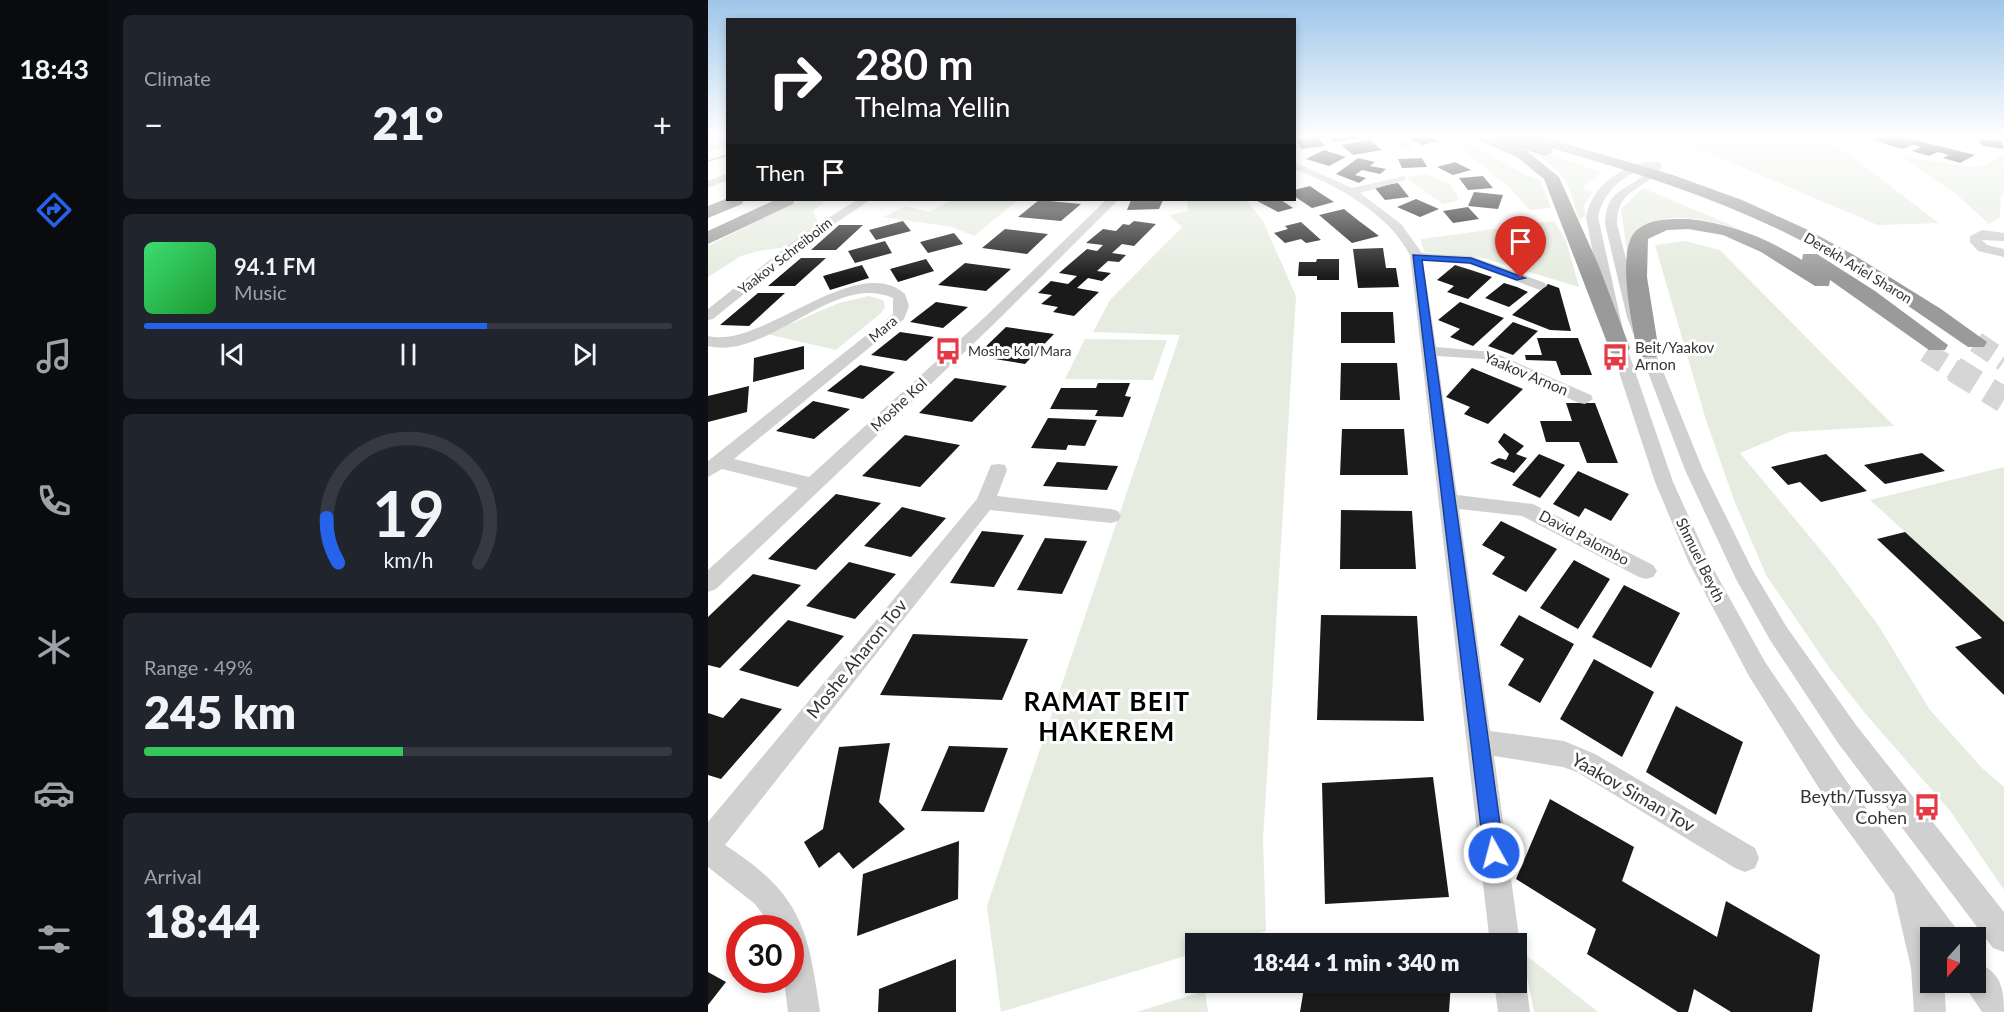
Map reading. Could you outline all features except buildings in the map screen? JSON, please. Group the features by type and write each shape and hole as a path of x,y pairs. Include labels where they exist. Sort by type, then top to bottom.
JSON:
{"highway":[{"path":"1554,184 1588,264 1619,348"},
{"name":"Derekh Ariel Sharon","path":"1647,184 1743,224 1818,262 1932,348 1760,244 1720,228 1678,224 1645,232 1637,246 1637,272 1648,352"},
{"name":"Derekh Ariel Sharon","path":"1678,184 1800,233 1983,339 1823,229"},
{"path":"1714,184 1823,229"},
{"path":"1728,184 1768,200 1823,229"},
{"path":"708,213 734,201"},
{"path":"708,235 768,201"},
{"path":"708,235 785,201"}],"street":[{"path":"1333,184 1382,214 1404,233 1417,257 1504,933"},
{"path":"1349,192 1376,184"},
{"name":"Shmuel Beyth","path":"1612,184 1606,187 1597,198 1592,217 1619,348 1675,509 1723,608 1757,669 1842,799 1936,927"},
{"path":"1632,184 1613,203 1611,224 1627,295 1712,510 1778,633 1860,752 2004,937"},
{"name":"Yaakov Schreiboim","path":"708,316 815,231 862,201"},
{"name":"Moshe Kol","path":"708,583 991,319 1111,201"},
{"path":"2000,234 1978,235 1974,239 1983,248 2004,253"},
{"path":"1417,257 1471,260 1540,286"},
{"name":"Mara","path":"708,341 729,344 839,295 860,290 877,288 895,292 901,299 903,309 899,316 714,466"},
{"name":"Yaakov Arnon","path":"1429,351 1475,353 1494,357 1585,399"},
{"name":"Mara","path":"714,466 813,485"},
{"name":"Moshe Aharon Tov","path":"708,844 985,502 998,470"},
{"name":"David Palombo","path":"1449,501 1526,509 1646,571"},
{"path":"985,502 1111,516"},
{"name":"Yaakov Siman Tov","path":"1479,742 1564,754 1586,763 1745,858"},
{"path":"708,850 760,888 784,915"},
{"path":"1905,885 1921,941 1928,980 1930,1012"},
{"path":"1986,991 2002,1012"},
{"path":"801,993 804,1012"},
{"path":"1511,993 1514,1012"}],"shaded area":[{"path":"1415,184 1450,184 1458,196 1457,201 1443,204"},
{"path":"1542,184 1551,208 1530,210 1507,185"},
{"path":"1587,184 1582,188 1593,192 1584,205 1585,216 1579,220 1571,195 1567,185"},
{"path":"1782,184 1888,184 1939,223 1878,225"},
{"path":"1942,184 2004,184 2000,217 1989,224"},
{"path":"1643,188 1740,229 1690,218 1658,220 1645,226 1634,237 1627,253 1621,209"},
{"path":"797,201 826,201 813,211 818,223 787,247 741,256 708,277 708,246"},
{"path":"950,201 1017,201 974,236 952,227 883,217 906,206 929,212"},
{"path":"1187,201 1247,201 1263,221 1296,296 1263,840 1266,931 1260,933 1185,933 1185,956 1001,1012 987,906 1180,335 1093,332 1110,300 1182,227 1169,215 1188,211"},
{"path":"1554,221 1566,240 1579,287 1483,258 1424,252 1421,239"},
{"path":"1685,241 1720,250 1894,426 1790,432 1740,453 1830,561 1878,625 1930,710 1982,768 2004,787 2004,890 1951,812 1864,712 1831,670 1766,575 1734,500 1706,420 1655,245"},
{"path":"869,296 883,300 885,307 881,313 836,350 767,334 839,303"},
{"path":"1085,339 1167,340 1153,380 1065,379"},
{"path":"2004,467 2004,622 1870,500"},
{"path":"1527,956 1598,1012 1534,1012 1527,977"},
{"path":"1198,993 1205,993 1208,1012 1136,1012"}],"tunnel":[{"path":"1976,342 2004,361"},
{"path":"1926,352 1956,371"},
{"path":"1954,369 2004,400"}],"place":[{"name":"Moshe Kol/Mara","path":"948,351"},
{"name":"Beit/Yaakov Arnon","path":"1615,357"},
{"name":"Beyth/Tussya Cohen","path":"1927,807"}],"district":[{"name":"RAMAT BEIT HAKEREM","path":"1107,717"}],"route":[{"path":"1494,853 1417,257 1471,260 1521,278"}]}
